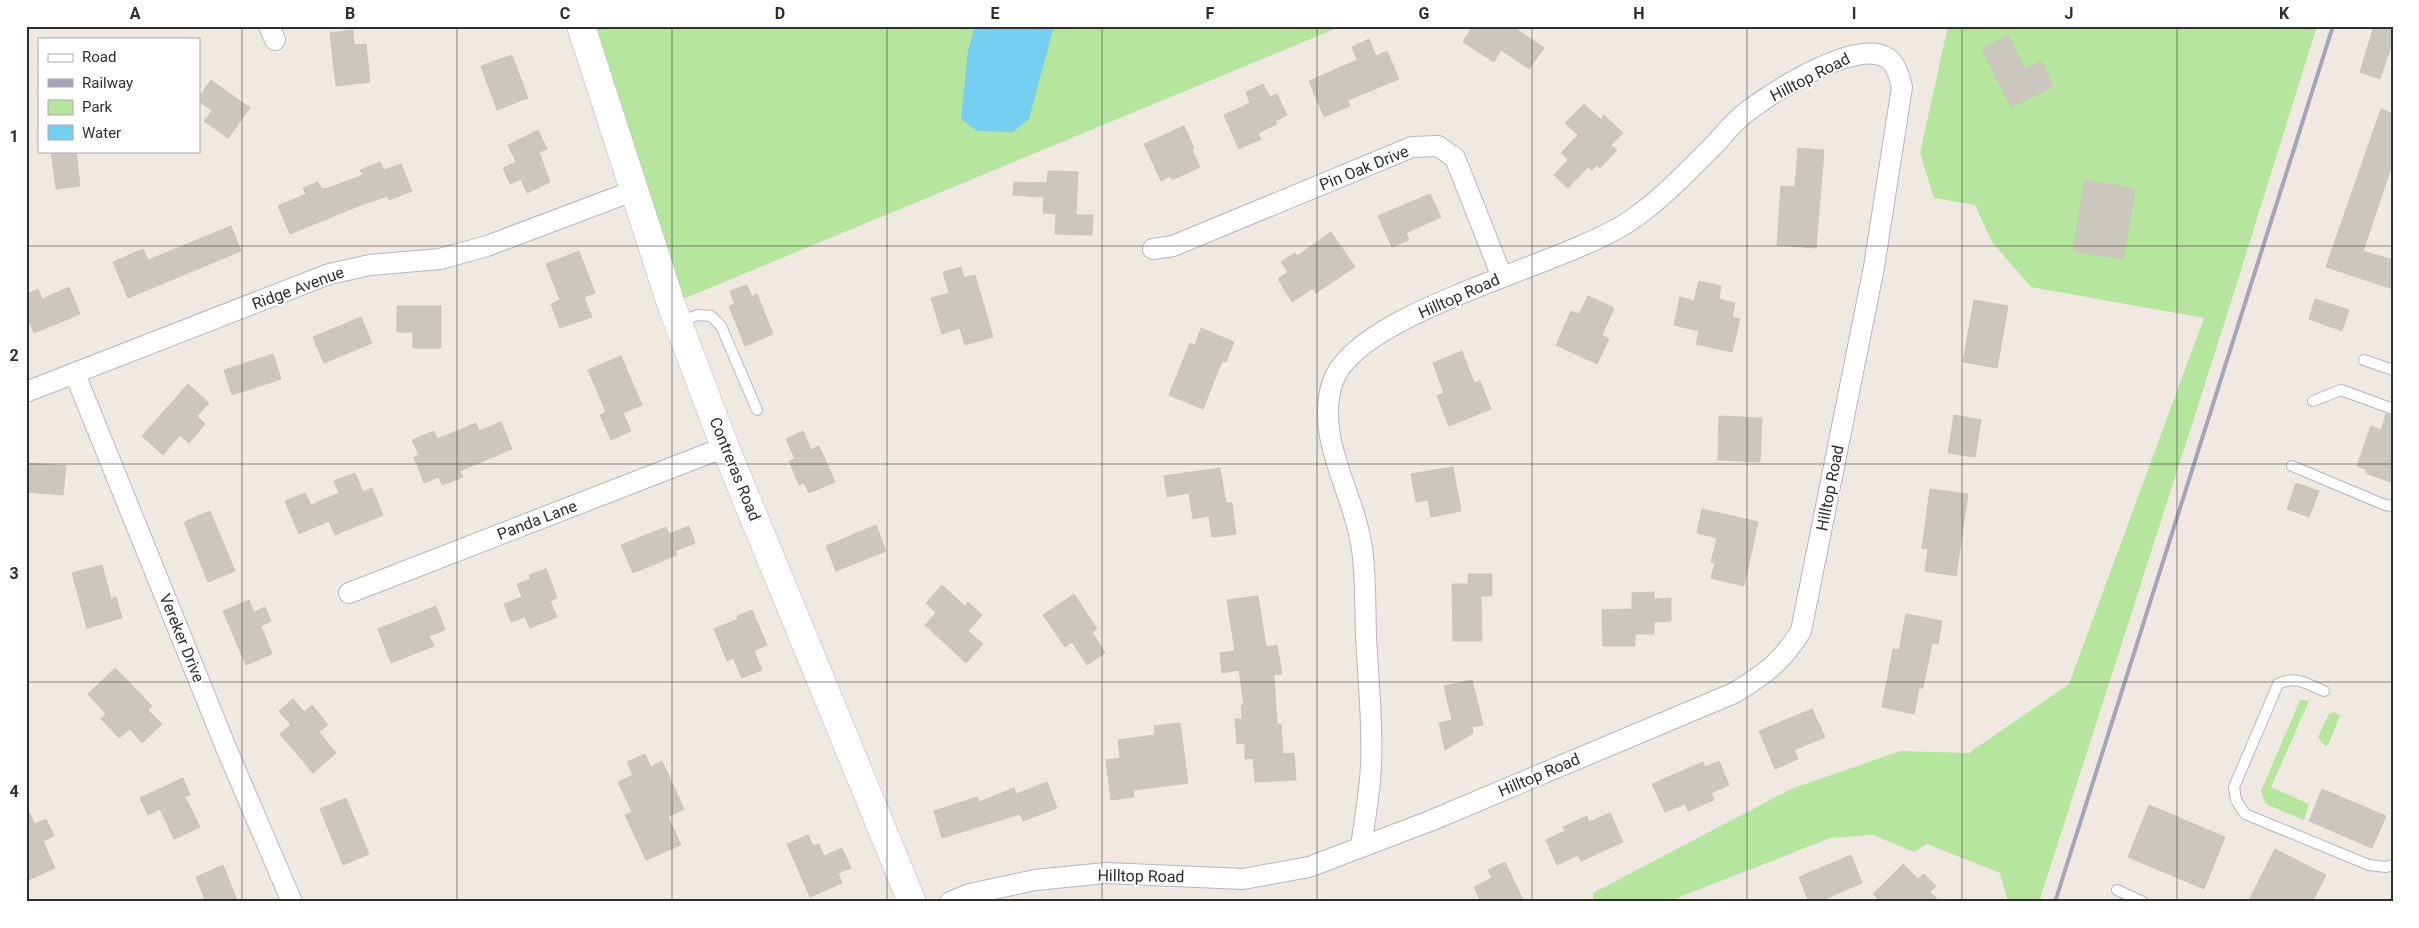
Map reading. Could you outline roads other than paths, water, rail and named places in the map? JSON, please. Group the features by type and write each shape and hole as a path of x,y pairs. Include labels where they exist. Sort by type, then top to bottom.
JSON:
{"street":[{"name":"Contreras Road","path":"581,26 633,191 678,323 725,447 912,902"},
{"name":"Hilltop Road","path":"950,902 970,894 1035,880 1106,873 1244,879 1309,867 1430,820 1734,693 1764,675 1788,652 1801,631 1874,268 1902,87 1894,64 1883,55 1861,52 1840,59 1789,84 1744,114 1670,189 1633,220 1592,242 1433,306 1381,332 1352,354 1332,381 1327,411 1332,444 1355,513 1362,549 1372,765 1361,846"},
{"name":"Pin Oak Drive","path":"1153,249 1173,246 1412,147 1438,146 1455,158 1502,277"},
{"name":"Ridge Avenue","path":"26,392 329,274 370,265 440,260 486,246 633,191"},
{"name":"Vereker Drive","path":"75,374 224,741 292,902"},
{"name":"Panda Lane","path":"349,594 725,447"}],"lane":[{"path":"678,323 697,315 711,316 721,326 757,410"},
{"path":"2364,360 2393,370"},
{"path":"2312,401 2341,390 2393,409"},
{"path":"2292,466 2385,505 2393,506"},
{"path":"2324,691 2298,680 2288,679 2278,684 2234,787 2236,800 2245,814 2360,862 2386,867 2393,865"},
{"path":"2117,890 2143,902"}],"water":[{"path":"975,26 1054,26 1029,119 1013,132 977,131 961,119 968,51"}],"railway":[{"path":"2055,902 2333,26"}]}
